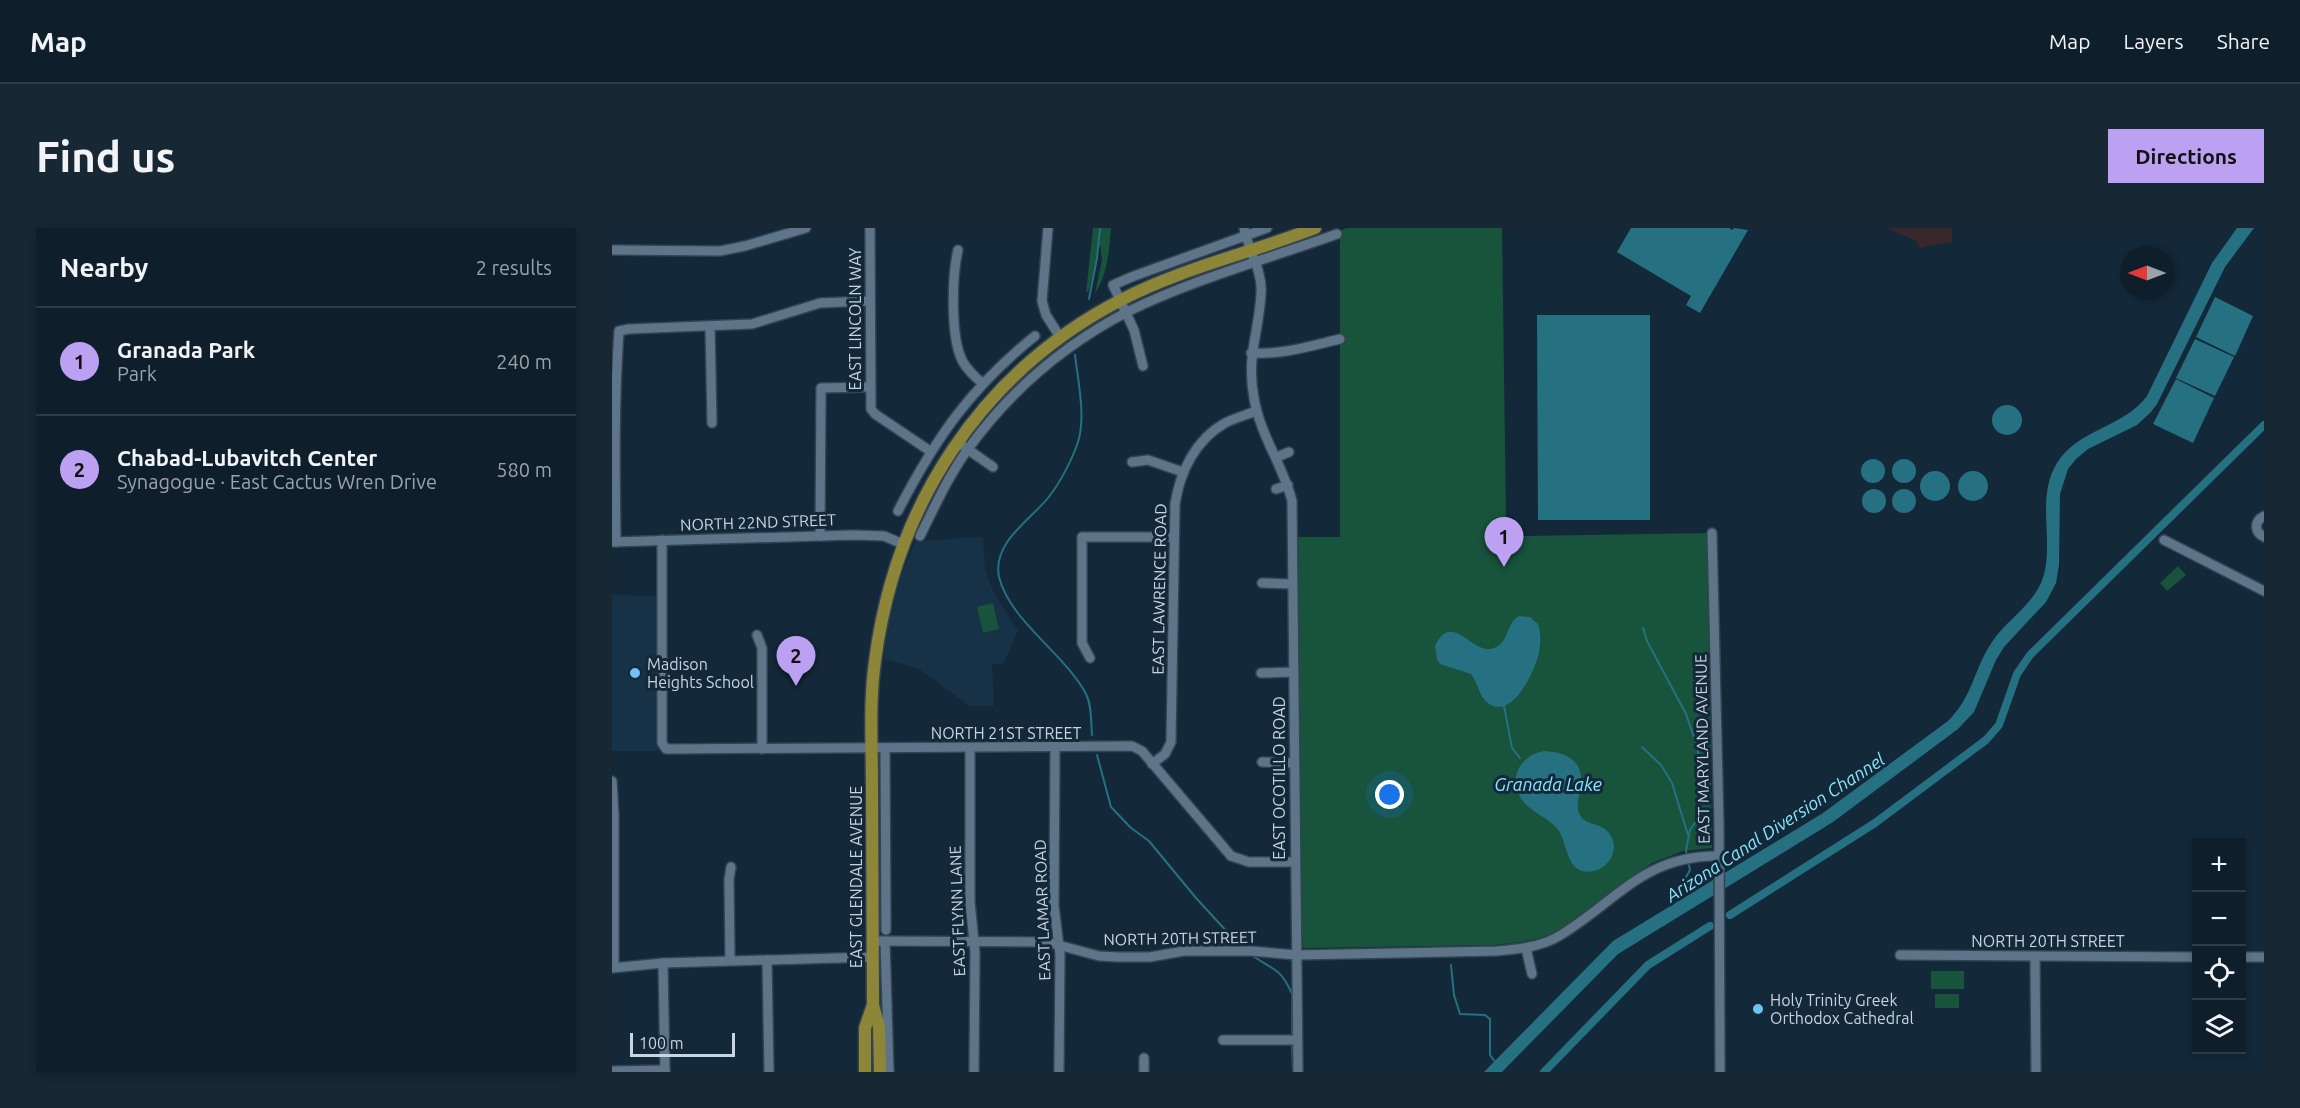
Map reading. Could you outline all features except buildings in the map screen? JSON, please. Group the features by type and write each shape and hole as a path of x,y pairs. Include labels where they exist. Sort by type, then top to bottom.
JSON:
{"main road":[{"name":"EAST GLENDALE AVENUE","path":"880,1072 879,1027 873,1005 873,957 879,941 872,748 873,687 885,602 903,544 931,485 962,446 995,395 1060,337 1119,301 1171,279 1315,228"},
{"name":"EAST GLENDALE AVENUE","path":"865,1072 865,1028 873,1005"}],"street":[{"path":"612,250 720,251 806,228"},
{"name":"EAST LINCOLN WAY","path":"870,228 872,409 875,414 930,451"},
{"path":"1048,228 1042,301 1046,315 1060,337"},
{"path":"1143,366 1140,348 1113,285 1245,232 1267,228"},
{"name":"EAST OCOTILLO ROAD","path":"1245,232 1261,281 1251,353 1251,375 1256,411 1288,485 1292,501 1298,1072"},
{"path":"920,536 948,481 962,446 1034,375 1084,338 1126,313 1186,287 1338,234"},
{"path":"958,250 955,265 955,338 963,362 982,383"},
{"path":"614,542 614,429 620,331 752,324 819,303 870,301"},
{"path":"710,326 712,423"},
{"path":"898,512 930,451 949,424 982,383 1035,336"},
{"path":"1251,353 1271,355 1284,353 1340,339"},
{"path":"820,536 821,388 870,387"},
{"name":"EAST LAWRENCE ROAD","path":"1152,764 1165,754 1171,742 1174,504 1183,472 1194,452 1209,435 1226,423 1256,411"},
{"path":"962,446 993,467"},
{"path":"1277,458 1289,452"},
{"path":"1132,462 1148,460 1183,472"},
{"path":"1276,489 1288,485"},
{"path":"2264,516 2258,521 2256,527 2259,534 2264,537"},
{"name":"EAST MARYLAND AVENUE","path":"1712,532 1719,856 1720,1072"},
{"name":"NORTH 22ND STREET","path":"614,542 884,536 903,544"},
{"path":"1090,658 1082,643 1078,575 1082,537 1174,537"},
{"name":"NORTH 21ST STREET","path":"662,540 662,743 666,749 1132,746 1142,751 1231,856 1249,862 1295,862"},
{"path":"2164,540 2264,591"},
{"path":"1262,583 1293,584"},
{"path":"757,635 762,648 762,749"},
{"path":"1261,673 1294,672"},
{"path":"885,748 886,930"},
{"name":"EAST FLYNN LANE","path":"970,748 970,902 975,943 974,1072"},
{"name":"EAST LAMAR ROAD","path":"1055,748 1054,906 1058,943 1059,1072"},
{"path":"1262,762 1293,763"},
{"path":"612,781 614,815 613,968 730,960 873,957"},
{"name":"NORTH 20TH STREET","path":"879,941 1047,942 1058,943 1099,956 1118,957 1150,957 1184,951 1251,951 1297,955 1497,951 1526,948 1558,937 1619,892 1658,867 1688,858 1719,856"},
{"path":"730,960 729,879 732,867"},
{"path":"879,941 889,1072"},
{"path":"1526,948 1532,974"},
{"name":"NORTH 20TH STREET","path":"1900,955 2192,957"},
{"path":"2036,957 2036,1072"},
{"path":"2246,957 2264,957"},
{"path":"767,960 769,1072"},
{"path":"612,1071 665,1071 663,963"},
{"path":"1223,1040 1297,1040"},
{"path":"1144,1058 1144,1072"}],"shaded area":[{"path":"1886,228 1952,228 1952,242 1919,248 1917,241"},
{"path":"983,537 985,568 993,591 1018,631 1003,664 992,664 994,706 970,706 919,669 884,659 887,627 901,576 916,541"},
{"name":"Madison Heights School","path":"612,595 658,596 658,751 612,751"}],"green space":[{"path":"1093,228 1111,228 1107,262 1099,286 1095,293 1102,260 1100,244 1089,290 1086,293"},
{"path":"1346,228 1502,228 1506,516 1521,536 1708,533 1712,848 1683,851 1652,863 1556,933 1540,938 1493,945 1304,948 1301,945 1298,537 1340,537 1340,231"},
{"path":"2178,566 2186,575 2167,591 2160,583"},
{"path":"993,603 999,629 983,633 977,607"},
{"path":"1931,971 1964,971 1964,989 1931,989"},
{"path":"1935,994 1959,994 1959,1008 1935,1008"}],"water":[{"path":"1631,228 1748,230 1700,313 1686,305 1691,296 1617,252"},
{"path":"2237,228 2254,228 2225,267 2157,404 2137,425 2088,449 2068,469 2060,494 2059,565 2056,583 2046,602 2004,647 1996,660 1974,712 1958,729 1833,822 1618,954 1502,1072 1484,1072 1613,941 1823,813 1948,721 1957,711 1992,642 2030,600 2042,581 2047,557 2046,502 2051,475 2057,463 2077,443 2126,415 2147,396 2212,263"},
{"path":"2215,297 2253,316 2235,356 2196,337"},
{"path":"1537,315 1650,315 1650,520 1538,520"},
{"path":"2195,339 2234,357 2215,396 2176,378"},
{"path":"2176,379 2214,398 2193,443 2153,424"},
{"path":"2007,405 2013,406 2021,414 2021,426 2013,434 2007,435 2001,434 1993,426 1992,420 1993,414 2001,406"},
{"path":"1873,459 1882,462 1885,471 1882,480 1873,483 1864,480 1861,471 1864,462"},
{"path":"1904,459 1913,462 1916,471 1913,480 1904,483 1895,480 1892,471 1895,462"},
{"path":"1935,471 1941,472 1949,480 1949,492 1941,500 1935,501 1929,500 1921,492 1920,486 1921,480 1929,472"},
{"path":"1973,471 1979,472 1987,480 1987,492 1979,500 1973,501 1967,500 1959,492 1958,486 1959,480 1967,472"},
{"path":"1874,489 1883,492 1886,501 1883,510 1874,513 1865,510 1862,501 1865,492"},
{"path":"1904,489 1913,492 1916,501 1913,510 1904,513 1895,510 1892,501 1895,492"},
{"path":"1519,616 1530,617 1538,624 1540,641 1537,660 1529,679 1516,698 1500,707 1491,705 1484,699 1471,674 1440,664 1437,660 1435,646 1448,632 1456,633 1486,649 1494,648 1502,642 1512,623"},
{"name":"Granada Lake","path":"1544,751 1568,757 1578,766 1581,781 1579,813 1588,822 1605,829 1614,843 1609,861 1600,869 1585,872 1573,865 1559,831 1520,797 1516,782 1519,768 1530,756"}],"waterway":[{"path":"1089,299 1100,228"},
{"path":"1075,355 1081,410 1078,442 1065,471 1052,492 1014,533 1001,553 998,565 999,577 1014,608 1077,679 1086,694 1092,735"},
{"path":"1730,915 1875,823 1986,740 1999,725 2017,674 2030,655 2264,425"},
{"path":"1643,628 1647,641 1686,714 1698,749 1701,814 1690,830 1687,855"},
{"path":"1504,706 1512,748 1520,758"},
{"path":"1642,747 1661,765 1672,783 1688,835"},
{"path":"1097,755 1111,807 1131,828 1149,841 1196,898 1241,947"},
{"name":"Arizona Canal Diversion Channel","path":"1688,861 1690,870 1685,879 1693,893"},
{"path":"1544,1072 1648,965 1710,926"},
{"path":"1253,956 1276,970 1288,985 1292,994 1292,1036"},
{"path":"1451,965 1454,995 1460,1014 1485,1015 1490,1019 1490,1055 1496,1063"},
{"path":"1292,1042 1293,1072"}],"place":[{"name":"Granada Park","path":"1504,567"},
{"name":"Madison Heights School","path":"635,673"},
{"name":"Chabad-Lubavitch Center","path":"796,686"},
{"name":"Holy Trinity Greek Orthodox Cathedral","path":"1758,1009"}]}
